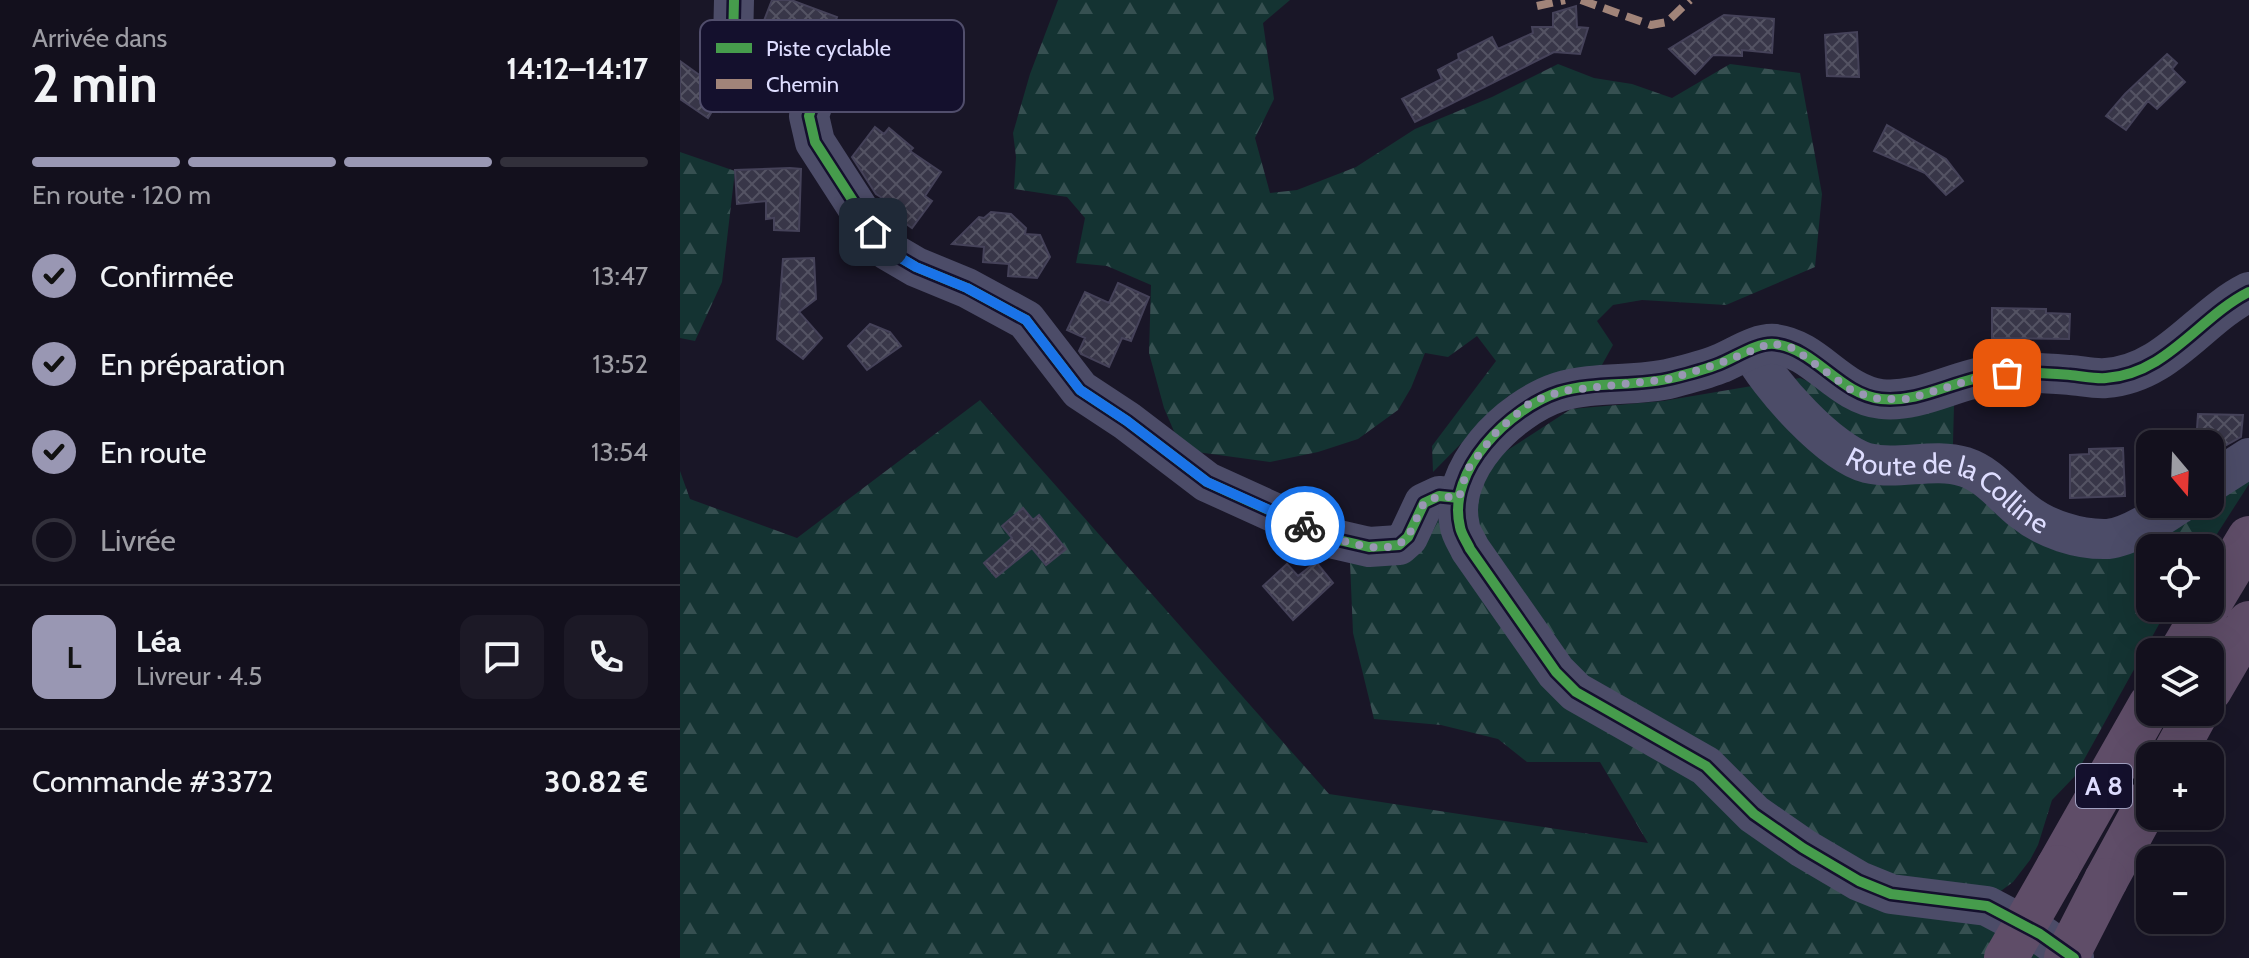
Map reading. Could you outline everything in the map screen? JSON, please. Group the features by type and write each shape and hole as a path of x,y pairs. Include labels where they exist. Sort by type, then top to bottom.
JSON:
{"highway":[{"path":"2224,580 2249,538"},
{"path":"2224,666 2249,623"},
{"name":"A 8","path":"2006,958 2138,726"},
{"name":"A 8","path":"2066,958 2136,825"}],"street":[{"path":"717,0 720,20"},
{"path":"734,0 734,20"},
{"path":"810,112 815,142 887,250 1026,320 1080,390 1127,421 1207,482 1330,538 1369,547 1399,545 1408,537 1424,503 1439,496 1459,498"},
{"path":"2074,958 2040,934 1987,906 1891,894 1859,881 1754,814 1706,766 1576,692 1556,672 1470,549 1460,527 1459,498 1467,470 1497,431 1531,402 1562,391 1669,379 1771,343 1793,348 1854,392 1879,399 1908,399 1988,375 2025,371 2107,378 2141,369 2178,348 2235,299 2249,292"},
{"name":"Route de la Colline","path":"1751,350 1761,370 1791,405 1841,450 1866,463 1901,466 1936,462 1963,467 1985,476 2025,513 2065,534 2110,539 2158,518"},
{"path":"2224,474 2249,458"}],"green space":[{"path":"1058,0 1290,0 1263,23 1274,99 1255,138 1270,193 1297,190 1356,167 1415,129 1492,97 1558,64 1594,78 1632,84 1672,98 1730,64 1800,73 1822,194 1815,267 1726,305 1642,300 1613,305 1597,321 1613,345 1598,372 1564,376 1508,396 1433,472 1432,446 1496,361 1477,336 1448,357 1425,353 1398,410 1358,439 1318,452 1270,462 1182,450 1164,408 1149,353 1151,285 1107,266 1076,263 1085,218 1067,197 1014,189 1016,157 1013,133 1030,74"},
{"path":"680,152 735,171 722,282 695,341 680,338"},
{"path":"1800,378 1829,390 1954,405 1952,481 1972,485 2034,537 2147,518 2224,518 2224,488 2249,471 2249,484 2217,534 2136,534 2136,622 2160,622 2151,638 2136,638 2136,666 2075,776 2052,800 2030,860 2013,882 1994,896 2049,958 680,958 680,471 690,499 797,538 980,400 1329,794 1648,843 1600,762 1527,762 1498,739 1441,725 1374,719 1353,633 1350,562 1428,531 1500,455 1571,409 1663,401"}],"building":[{"path":"772,0 791,0 837,17 836,20 764,20"},
{"path":"1576,6 1577,27 1588,28 1580,54 1554,52 1415,122 1402,99 1442,79 1438,70 1459,59 1458,54 1492,37 1498,49 1533,33 1532,27 1553,27 1553,13"},
{"path":"1724,15 1774,19 1772,53 1742,50 1742,56 1713,55 1695,74 1669,49"},
{"path":"1857,32 1859,77 1827,76 1825,35"},
{"path":"2167,54 2177,63 2172,69 2185,82 2157,109 2148,101 2126,130 2106,116 2125,94"},
{"path":"680,61 700,75 700,112 712,112 708,118 680,99"},
{"path":"1887,125 1946,159 1963,181 1946,195 1925,173 1874,151"},
{"path":"875,127 884,134 889,128 913,148 910,151 941,172 925,196 932,201 912,228 891,213 895,206 876,194 852,157"},
{"path":"801,169 799,231 774,230 774,218 766,219 766,201 737,204 735,170"},
{"path":"991,212 1011,214 1026,228 1025,234 1040,235 1050,257 1037,278 1008,276 1009,264 983,262 984,247 952,244 979,217 984,218"},
{"path":"814,258 816,299 799,312 822,338 803,359 777,339 783,259"},
{"path":"1118,283 1149,297 1131,341 1122,338 1109,367 1081,354 1079,351 1085,338 1067,330 1085,292 1109,303"},
{"path":"1992,308 2046,309 2046,313 2070,314 2069,339 1992,338"},
{"path":"870,324 890,332 901,346 867,370 848,346"},
{"path":"2198,414 2243,415 2241,437 2224,446 2224,430 2197,430"},
{"path":"2123,448 2125,496 2070,498 2070,455 2089,454 2089,449"},
{"path":"1023,508 1033,520 1039,515 1066,549 1046,565 1032,548 996,577 984,563 1012,538 1002,526"},
{"path":"1316,562 1333,583 1293,620 1263,586 1287,564 1298,576"}],"marked path":[{"path":"1537,6 1565,0"},
{"path":"1581,0 1651,25 1667,22 1690,0"}],"cycle path":[{"path":"734,0 734,20"},
{"path":"810,112 815,142 887,250 1026,320 1080,390 1127,421 1207,482 1330,538 1369,547 1399,545 1408,537 1424,503 1439,496 1459,498"},
{"path":"2074,958 2040,934 1987,906 1891,894 1859,881 1754,814 1706,766 1576,692 1556,672 1470,549 1460,527 1458,505 1463,484 1472,463 1502,427 1540,400 1559,392 1672,378 1768,344 1803,354 1852,389 1881,399 1909,398 2002,374 2040,373 2106,378 2128,374 2165,356 2214,315 2249,292"}],"way so far":[{"path":"1305,526 1352,544 1369,547 1399,545 1408,537 1424,503 1439,496 1459,498 1467,470 1497,431 1531,402 1562,391 1669,379 1771,343 1793,348 1854,392 1879,399 1908,399 1988,375 2007,373"}],"route":[{"path":"873,232 887,250 916,267 967,288 1026,320 1080,390 1127,421 1207,482 1305,526"}]}
